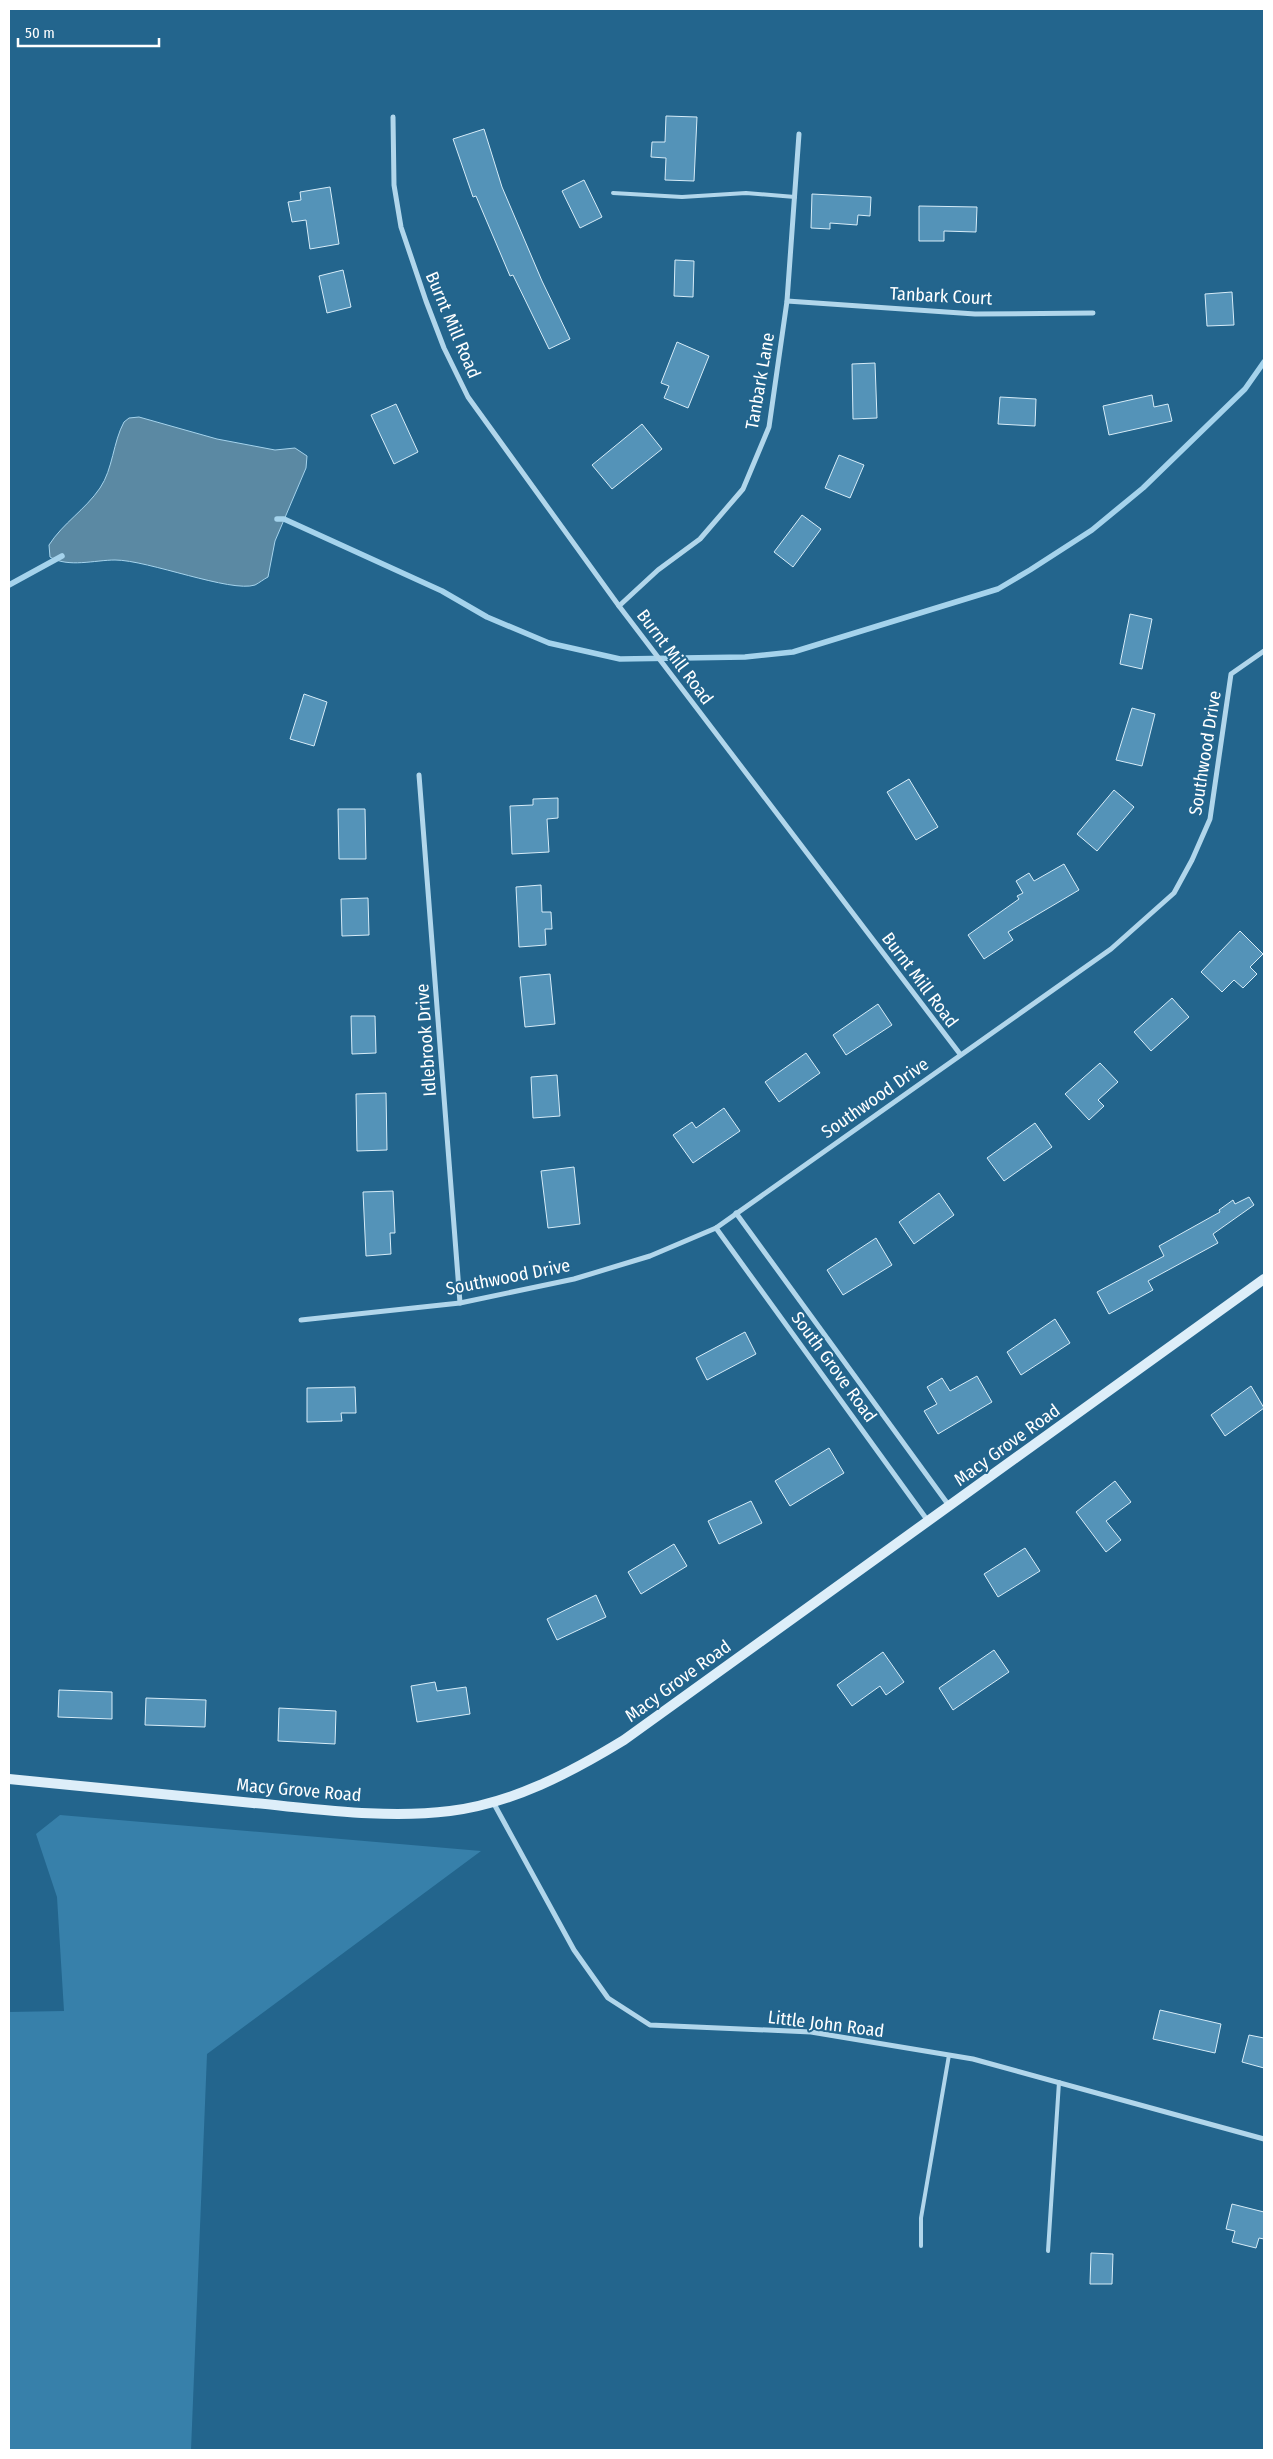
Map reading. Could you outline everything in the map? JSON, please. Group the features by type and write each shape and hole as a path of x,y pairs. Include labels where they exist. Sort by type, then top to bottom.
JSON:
{"main road":[{"name":"Macy Grove Road","path":"9,1779 330,1811 397,1813 450,1811 492,1802 557,1778 582,1766 624,1740 930,1522 1264,1280"}],"street":[{"name":"Burnt Mill Road","path":"393,117 394,185 401,227 444,348 468,397 619,606 960,1054"},
{"name":"Tanbark Lane","path":"619,606 658,570 700,539 743,489 769,427 788,301 799,134"},
{"name":"Tanbark Court","path":"788,301 975,314 1093,313"},
{"name":"Southwood Drive","path":"301,1320 460,1303 574,1279 650,1256 716,1228 736,1212 1111,949 1174,893 1192,860 1210,819 1231,674 1264,651"},
{"name":"Idlebrook Drive","path":"419,775 460,1303"},
{"name":"South Grove Road","path":"736,1212 950,1507"},
{"name":"South Grove Road","path":"716,1228 930,1522"},
{"name":"Little John Road","path":"492,1802 574,1950 608,1998 650,2025 811,2032 973,2059 1264,2139"}],"lane":[{"path":"613,193 656,196 746,194 795,196"},
{"path":"921,2246 921,2218 949,2055"},
{"path":"1048,2251 1059,2082"}],"shaded area":[{"path":"139,417 217,439 275,450 295,448 307,456 306,468 275,541 268,577 255,585 243,586 209,581 130,561 115,560 73,563 50,557 49,545 88,503 104,481 124,422 129,418"},
{"path":"60,1815 481,1851 207,2054 191,2450 9,2450 9,2012 64,2011 57,1897 36,1834"}],"building":[{"path":"666,116 697,117 694,181 665,180 666,158 651,157 652,142 665,142"},
{"path":"484,129 502,187 542,281 570,339 549,349 513,275 510,276 476,196 473,197 453,139"},
{"path":"584,180 602,217 580,228 562,191"},
{"path":"330,187 339,244 310,249 306,220 292,222 288,202 301,200 300,192"},
{"path":"812,194 871,197 870,216 858,215 857,225 830,223 830,229 811,228"},
{"path":"919,206 977,207 976,232 944,231 944,241 919,241"},
{"path":"675,260 694,261 693,297 674,296"},
{"path":"343,270 351,307 327,313 319,276"},
{"path":"1232,292 1234,325 1207,326 1205,294"},
{"path":"677,342 709,356 688,408 664,398 669,386 661,383"},
{"path":"875,363 877,418 853,419 852,364"},
{"path":"1152,395 1154,407 1168,404 1172,421 1109,435 1103,406"},
{"path":"1000,397 1036,399 1035,426 998,424"},
{"path":"396,404 418,452 394,464 371,415"},
{"path":"642,424 662,449 612,489 592,465"},
{"path":"839,455 864,465 850,498 825,488"},
{"path":"802,515 821,529 793,567 774,552"},
{"path":"1130,614 1152,619 1142,669 1120,664"},
{"path":"304,694 327,702 314,746 290,739"},
{"path":"1132,708 1155,714 1142,766 1116,760"},
{"path":"909,779 938,827 916,840 887,792"},
{"path":"1114,790 1134,807 1097,851 1077,834"},
{"path":"558,798 558,818 547,819 549,852 512,854 510,806 533,805 533,799"},
{"path":"338,809 365,809 366,859 339,859"},
{"path":"1064,864 1079,890 1008,932 1013,940 984,959 968,935 1019,899 1017,896 1023,893 1016,881 1029,873 1034,881"},
{"path":"541,885 542,912 551,912 552,929 545,929 546,945 519,947 516,887"},
{"path":"368,898 369,935 342,936 341,899"},
{"path":"1240,931 1263,954 1250,967 1257,974 1243,988 1234,980 1222,992 1201,972"},
{"path":"550,974 555,1024 525,1027 520,977"},
{"path":"1172,998 1189,1017 1151,1051 1134,1032"},
{"path":"878,1004 892,1025 846,1055 833,1035"},
{"path":"351,1016 375,1016 376,1053 352,1054"},
{"path":"806,1053 820,1073 779,1102 765,1082"},
{"path":"1100,1063 1118,1082 1098,1100 1104,1106 1089,1120 1065,1094"},
{"path":"557,1075 560,1116 533,1118 531,1077"},
{"path":"386,1093 387,1150 357,1151 356,1094"},
{"path":"724,1108 740,1131 693,1163 673,1135 692,1122 696,1128"},
{"path":"1035,1123 1052,1147 1004,1181 987,1158"},
{"path":"574,1167 580,1224 548,1228 541,1171"},
{"path":"393,1191 395,1233 390,1233 391,1254 366,1256 363,1192"},
{"path":"939,1193 954,1215 914,1244 899,1222"},
{"path":"1249,1197 1254,1205 1213,1234 1218,1243 1148,1281 1153,1290 1109,1314 1097,1292 1164,1256 1159,1246 1220,1212 1219,1210 1233,1200 1235,1204"},
{"path":"876,1238 892,1265 843,1295 827,1270"},
{"path":"1055,1319 1070,1343 1021,1375 1007,1352"},
{"path":"745,1332 756,1354 707,1380 696,1358"},
{"path":"977,1376 992,1402 938,1434 924,1411 937,1404 927,1387 942,1378 950,1391"},
{"path":"1251,1386 1264,1408 1225,1436 1211,1415"},
{"path":"355,1387 356,1413 341,1413 342,1421 307,1422 307,1388"},
{"path":"829,1448 844,1473 790,1506 775,1481"},
{"path":"1115,1481 1131,1502 1106,1521 1121,1540 1106,1552 1076,1512"},
{"path":"751,1501 762,1523 719,1544 708,1521"},
{"path":"674,1544 687,1566 641,1594 628,1572"},
{"path":"1025,1548 1040,1571 998,1597 984,1574"},
{"path":"596,1595 606,1617 557,1640 547,1619"},
{"path":"994,1650 1009,1672 953,1710 939,1688"},
{"path":"883,1652 904,1682 886,1695 880,1686 852,1706 837,1685"},
{"path":"435,1682 437,1691 466,1687 470,1714 417,1722 411,1686"},
{"path":"59,1690 112,1692 112,1719 58,1717"},
{"path":"146,1698 206,1700 205,1727 145,1725"},
{"path":"279,1708 336,1711 335,1744 278,1741"},
{"path":"1160,2010 1221,2024 1215,2053 1153,2039"},
{"path":"1249,2035 1264,2038 1264,2068 1242,2062"},
{"path":"1232,2204 1264,2212 1264,2239 1259,2238 1256,2248 1232,2242 1235,2231 1226,2229"},
{"path":"1091,2253 1113,2254 1112,2284 1090,2284"}],"waterway":[{"path":"277,519 284,519 442,591 487,617 549,643 620,659 745,657 793,652 998,589 1030,570 1092,530 1143,488 1245,389 1264,362"},
{"path":"9,585 62,556"}]}
